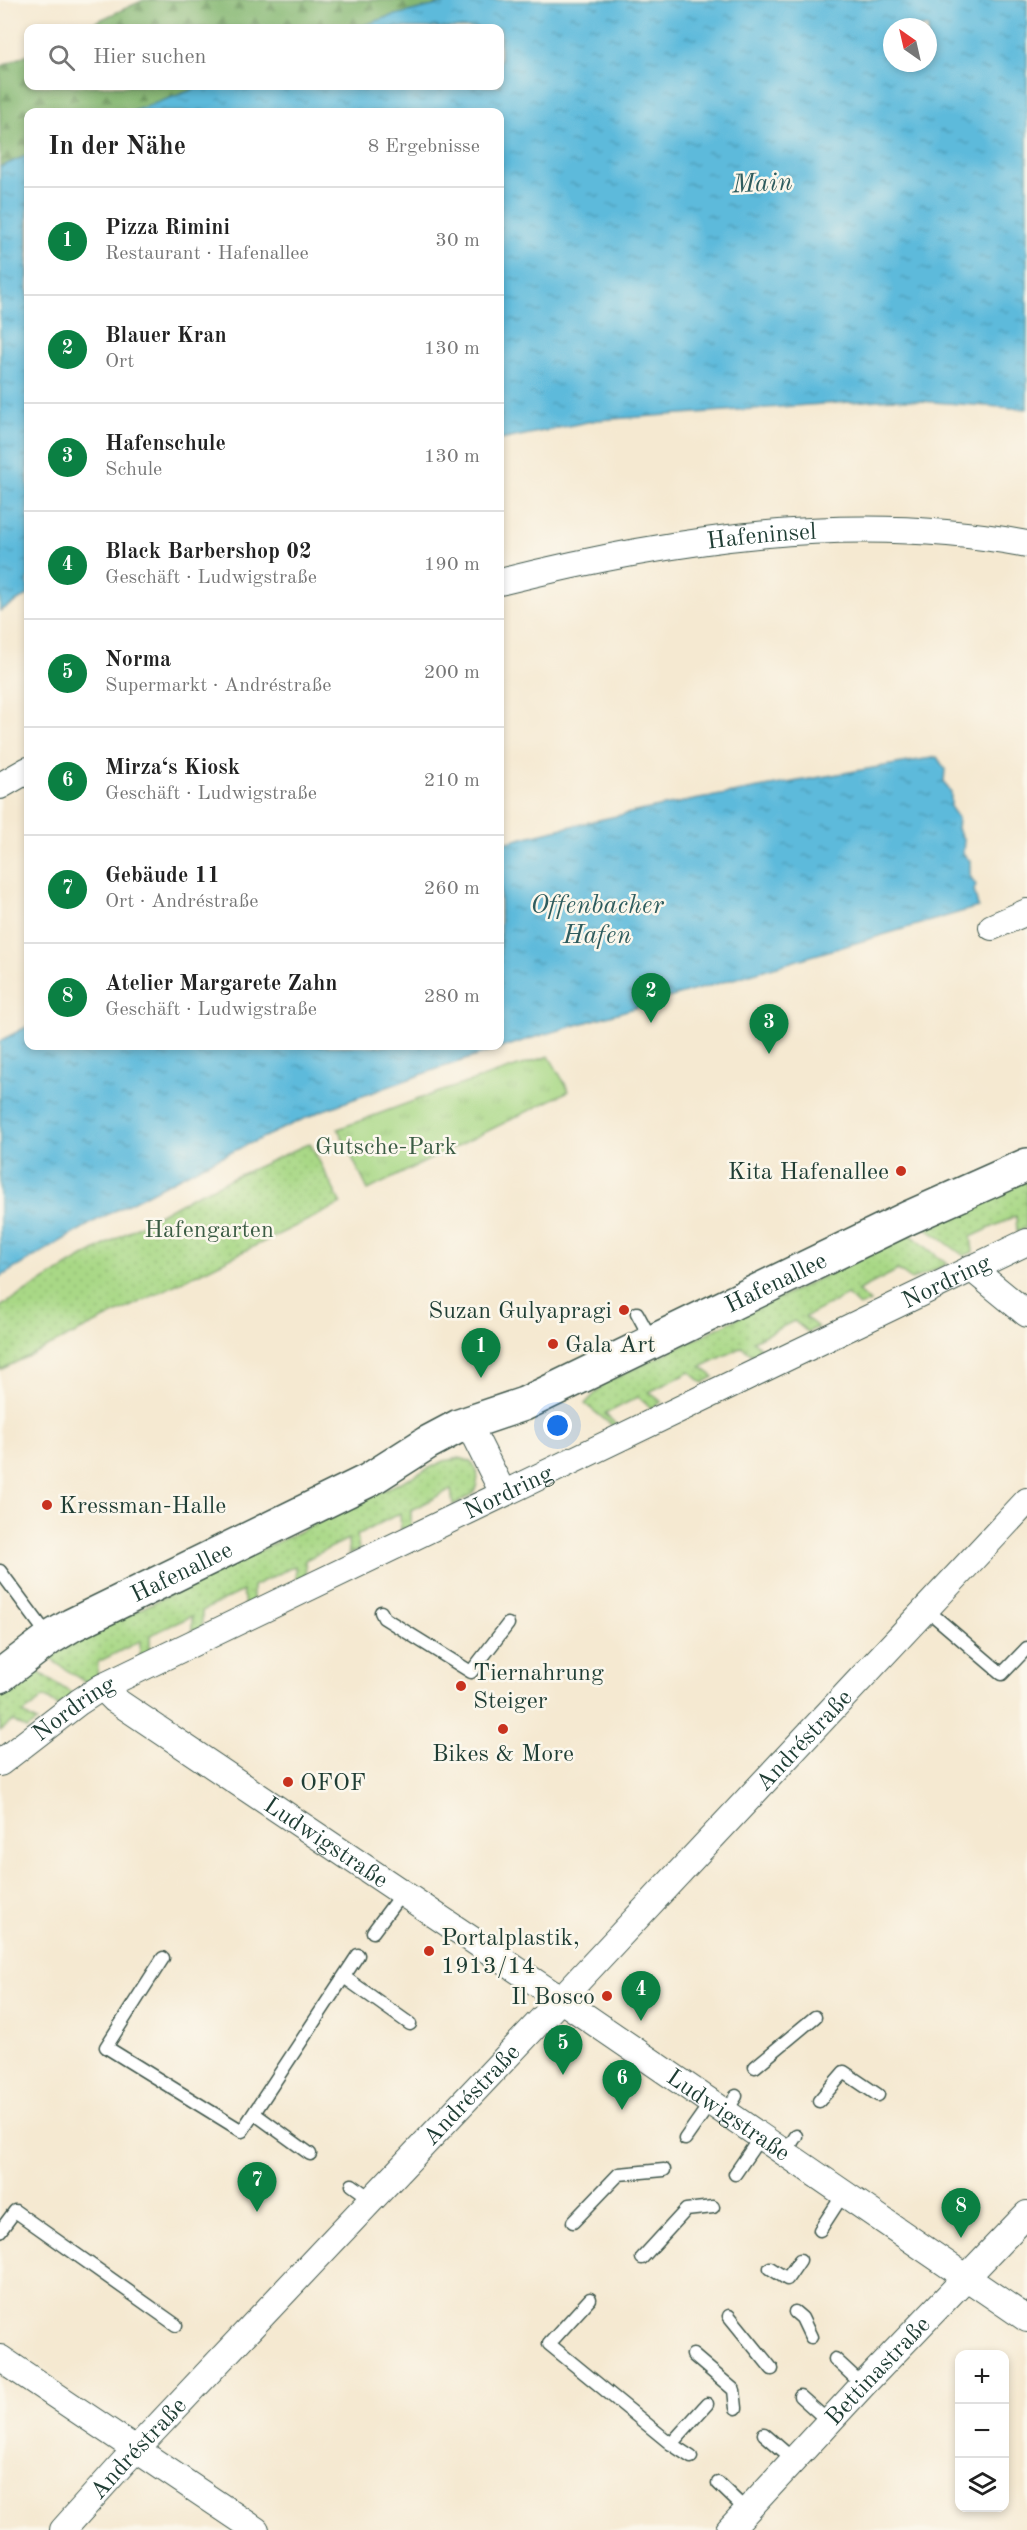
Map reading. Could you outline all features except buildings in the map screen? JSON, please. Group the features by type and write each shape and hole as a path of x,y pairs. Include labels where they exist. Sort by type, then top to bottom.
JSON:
{"main road":[{"name":"Hafenallee","path":"0,1676 50,1638 369,1480 427,1443 459,1426 524,1404 908,1218 1027,1165"},
{"name":"Hafenallee","path":"369,1480 440,1455 476,1439 499,1425 524,1404"}],"street":[{"name":"Hafeninsel","path":"504,581 542,571 656,550 787,532 880,529 945,532 1027,544"},
{"path":"0,786 24,772"},
{"path":"992,927 1027,912"},
{"name":"Nordring","path":"0,1762 102,1688 361,1570 504,1493 1027,1242"},
{"path":"970,1268 1027,1314"},
{"path":"476,1439 504,1493"},
{"name":"Andréstraße","path":"63,2530 1027,1501"},
{"name":"Ludwigstraße","path":"102,1688 116,1700 402,1893 561,1999 724,2103 760,2136 790,2145 844,2193 1027,2319"},
{"name":"Bettinastraße","path":"729,2530 863,2385 1027,2214"},
{"path":"0,2358 135,2451 256,2530"}],"lane":[{"path":"638,1313 652,1342"},
{"path":"0,1571 50,1638"},
{"path":"926,1609 1002,1674 1027,1648"},
{"path":"381,1612 384,1618 471,1672 508,1624"},
{"path":"373,1932 402,1893"},
{"path":"163,1958 106,2047 242,2131 358,1954"},
{"path":"344,1977 410,2024"},
{"path":"755,2067 815,2017"},
{"path":"819,2102 844,2072 878,2095"},
{"path":"685,2139 724,2103"},
{"path":"255,2114 310,2154"},
{"path":"735,2174 760,2136"},
{"path":"573,2222 619,2174 664,2170"},
{"path":"352,2185 373,2200"},
{"path":"820,2230 844,2193"},
{"path":"642,2258 686,2210 713,2207"},
{"path":"0,2231 15,2211 176,2325"},
{"path":"770,2268 787,2280 800,2260"},
{"path":"590,2299 549,2344 671,2444 691,2457"},
{"path":"795,2312 802,2318 811,2337"},
{"path":"729,2316 772,2369"},
{"path":"693,2355 734,2390 736,2408"},
{"path":"835,2360 863,2385"},
{"path":"800,2396 829,2422"},
{"path":"671,2444 707,2404"},
{"path":"764,2434 794,2460"},
{"path":"718,2483 747,2511"}],"green space":[{"path":"144,0 458,0 387,17 368,24 91,24"},
{"path":"24,56 24,90 192,90 142,108 24,108 24,157 0,167 0,67"},
{"name":"Gutsche-Park","path":"549,1056 569,1091 368,1190 338,1129 427,1096"},
{"name":"Hafengarten","path":"310,1143 341,1204 0,1370 0,1307 78,1260 191,1197"},
{"path":"1027,1180 1026,1228 1017,1232 1016,1216 971,1237 973,1252 964,1256 925,1227"},
{"path":"910,1234 947,1264 912,1280 898,1270 857,1291 870,1302 859,1306 847,1295 805,1317 818,1327 808,1332 794,1321 753,1341 765,1352 755,1357 742,1347 701,1367 714,1377 703,1383 690,1372 649,1392 662,1402 651,1408 638,1397 605,1414 617,1425 614,1427 585,1404 605,1383"},
{"path":"459,1458 471,1463 477,1472 476,1488 473,1494 453,1505 451,1489 411,1510 411,1526 401,1530 400,1513 357,1535 359,1550 349,1554 348,1539 305,1560 306,1575 296,1581 295,1566 253,1586 253,1602 245,1607 243,1591 202,1611 202,1627 192,1632 192,1616 150,1635 150,1653 140,1657 140,1641 98,1662 97,1679 88,1684 49,1658 89,1634 444,1461"},
{"path":"35,1670 73,1694 58,1706 44,1697 23,1714 37,1722 27,1729 13,1721 0,1731 0,1697"}],"water":[{"name":"Main","path":"458,0 1027,0 1027,409 893,399 597,420 504,439 504,108 142,108 192,90 504,90 504,24 368,24 387,17"},
{"path":"24,157 24,597 0,611 0,167"},
{"name":"Offenbacher Hafen","path":"937,757 945,769 944,782 951,793 951,808 958,818 957,829 964,840 963,853 970,861 970,876 976,885 974,890 978,907 504,1047 504,843 663,806"},
{"name":"Offenbacher Hafen","path":"24,1028 24,1050 495,1050 321,1111 203,1165 95,1221 0,1277 0,1041"}],"place":[{"name":"Blauer Kran","path":"651,1023"},
{"name":"Hafenschule","path":"769,1054"},
{"name":"Kita Hafenallee","path":"901,1171"},
{"name":"Suzan Gulyapragi","path":"624,1310"},
{"name":"Gala Art","path":"553,1344"},
{"name":"Pizza Rimini","path":"481,1378"},
{"name":"Kressman-Halle","path":"47,1505"},
{"name":"Tiernahrung Steiger","path":"461,1686"},
{"name":"Bikes & More","path":"503,1729"},
{"name":"OFOF","path":"288,1782"},
{"name":"Portalplastik, 1913/14","path":"429,1951"},
{"name":"Il Bosco","path":"607,1996"},
{"name":"Black Barbershop 02","path":"641,2021"},
{"name":"Norma","path":"563,2075"},
{"name":"Mirza‘s Kiosk","path":"622,2110"},
{"name":"Gebäude 11","path":"257,2212"},
{"name":"Atelier Margarete Zahn","path":"961,2238"}]}
